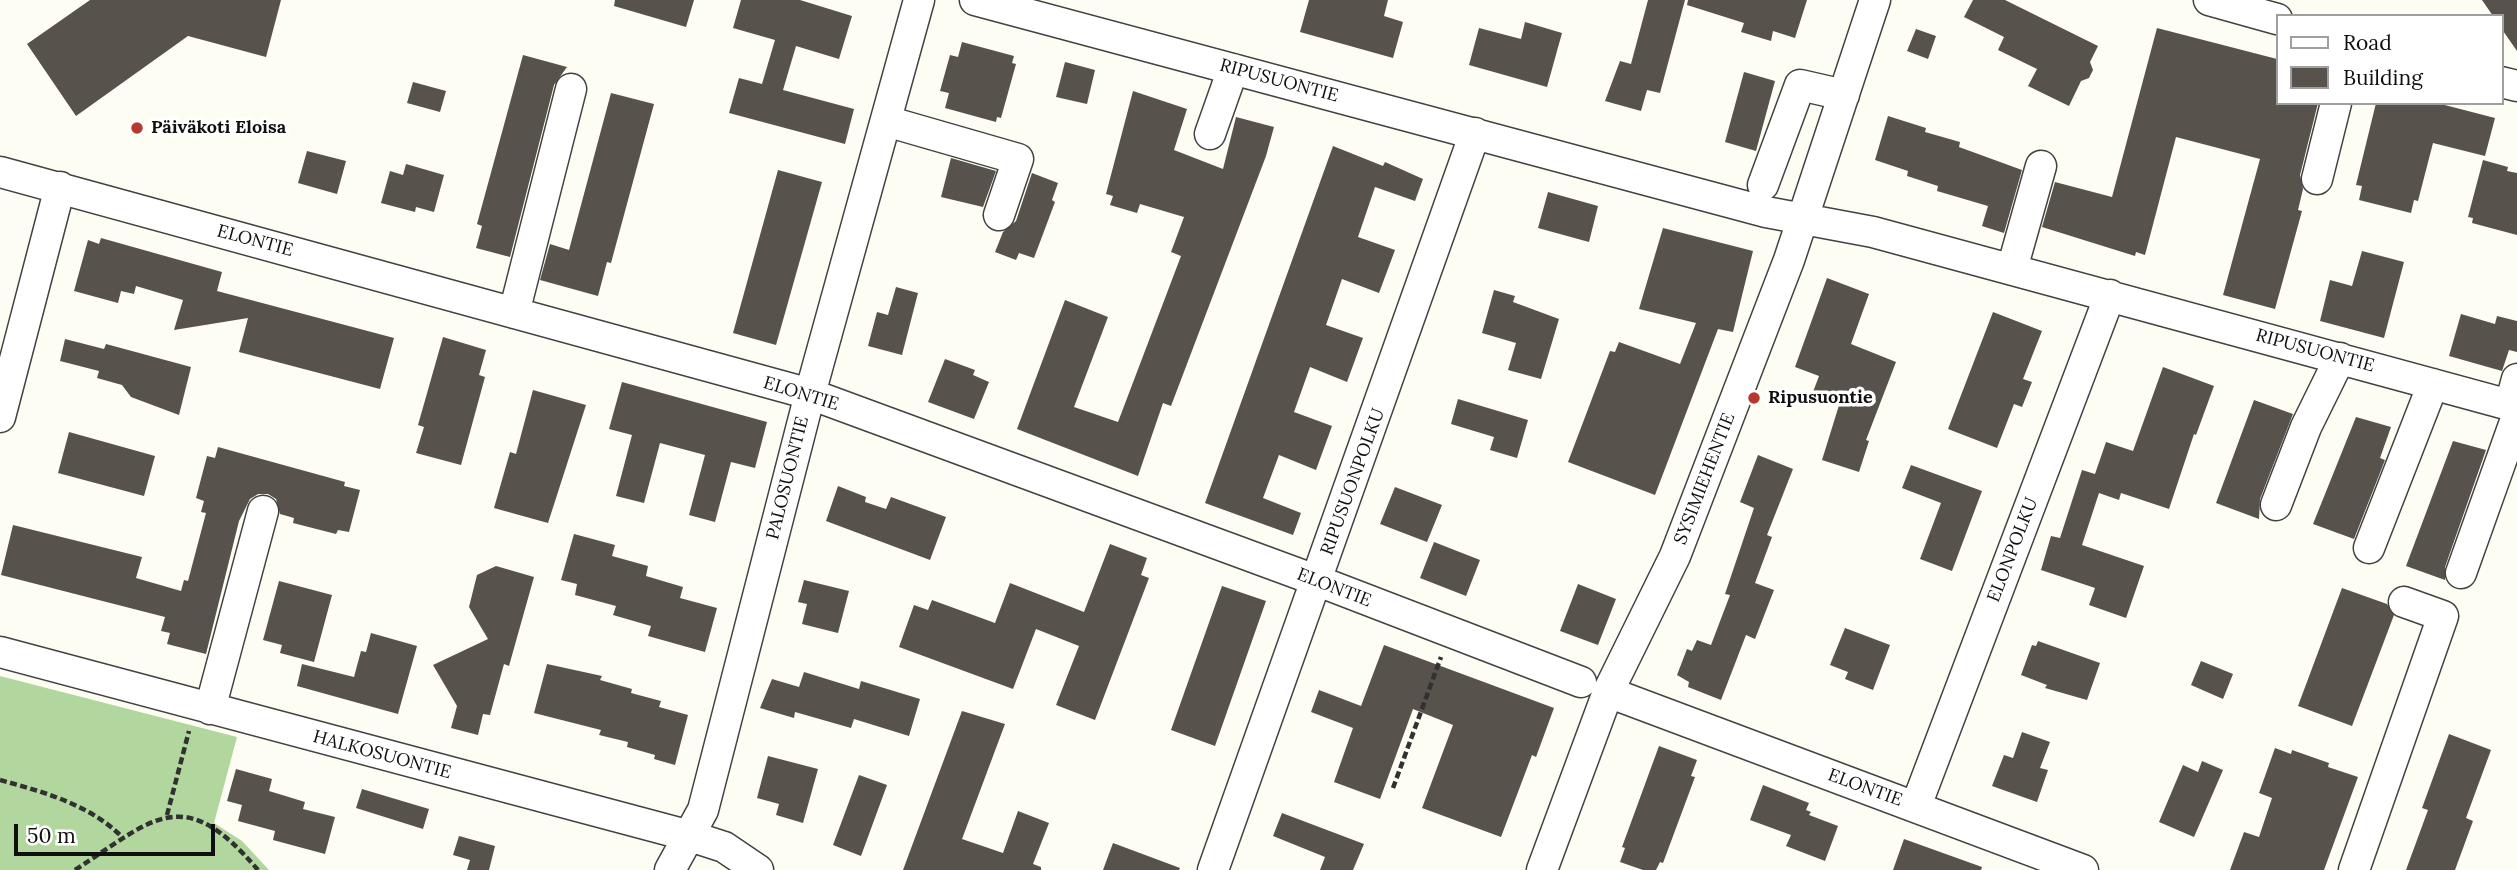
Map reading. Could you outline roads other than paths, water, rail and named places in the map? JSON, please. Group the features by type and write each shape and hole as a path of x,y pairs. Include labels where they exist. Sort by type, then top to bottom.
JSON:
{"street":[{"name":"PALOSUONTIE","path":"670,870 703,810 810,394 919,0"},
{"name":"RIPUSUONTIE","path":"975,0 1747,207 1843,224 2433,384 2515,402"},
{"name":"SYSIMIEHENTIE","path":"1542,870 1595,687 1675,556 1802,218 1875,0"},
{"path":"2209,0 2276,19"},
{"path":"1210,134 1233,69"},
{"path":"1763,185 1800,85 1843,94"},
{"path":"514,313 571,89"},
{"path":"2316,179 2335,105"},
{"path":"886,121 1018,159 999,215"},
{"name":"RIPUSUONPOLKU","path":"1213,870 1318,581 1475,133"},
{"path":"2012,269 2041,166"},
{"name":"ELONTIE","path":"0,172 810,394 1318,581 1450,634 2083,870"},
{"path":"0,417 60,187"},
{"name":"ELONPOLKU","path":"1916,806 2110,295"},
{"path":"2276,505 2306,427 2340,358"},
{"path":"2369,548 2433,384"},
{"path":"2461,573 2515,402"},
{"path":"201,716 263,510"},
{"path":"2354,870 2443,616 2404,602"},
{"name":"HALKOSUONTIE","path":"0,652 201,716 690,836 724,847 758,870"}],"place":[{"name":"Päiväkoti Eloisa","path":"137,128"},
{"name":"Ripusuontie","path":"1754,398"}]}
